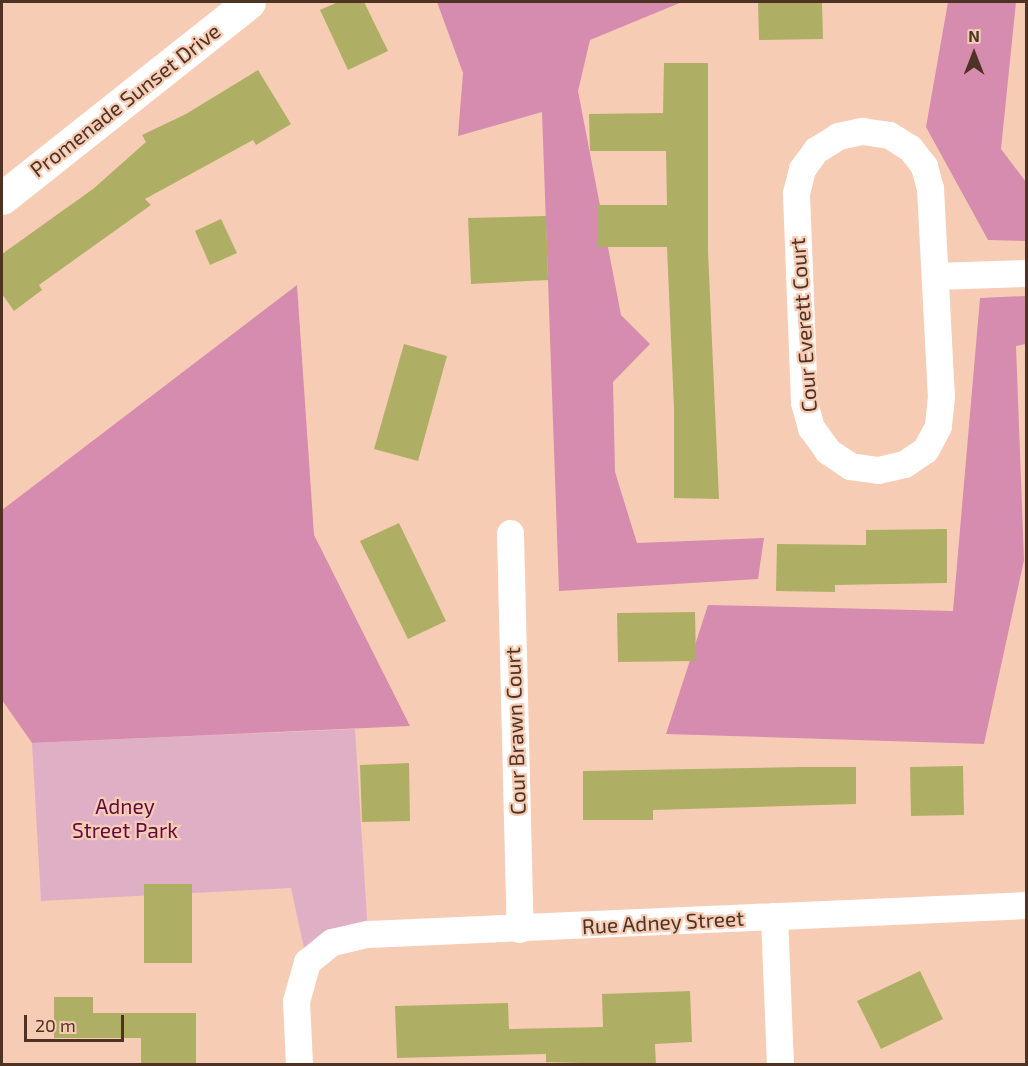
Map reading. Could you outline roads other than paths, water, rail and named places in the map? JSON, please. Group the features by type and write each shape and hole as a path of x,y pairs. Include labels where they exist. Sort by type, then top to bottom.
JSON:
{"street":[{"name":"Promenade Sunset Drive","path":"2,198 249,2"},
{"name":"Cour Everett Court","path":"862,131 889,135 910,148 924,166 930,188 935,276 941,396 938,426 925,450 904,464 878,470 850,466 822,444 811,428 804,402 796,193 802,169 816,150 838,136 862,131"},
{"path":"935,276 1026,273"},
{"name":"Cour Brawn Court","path":"510,533 520,929"},
{"name":"Rue Adney Street","path":"298,1065 296,1001 307,962 332,942 368,934 1026,905"},
{"path":"774,916 780,1065"}],"park label":[{"name":"Adney Street Park","path":"125,818"}]}
